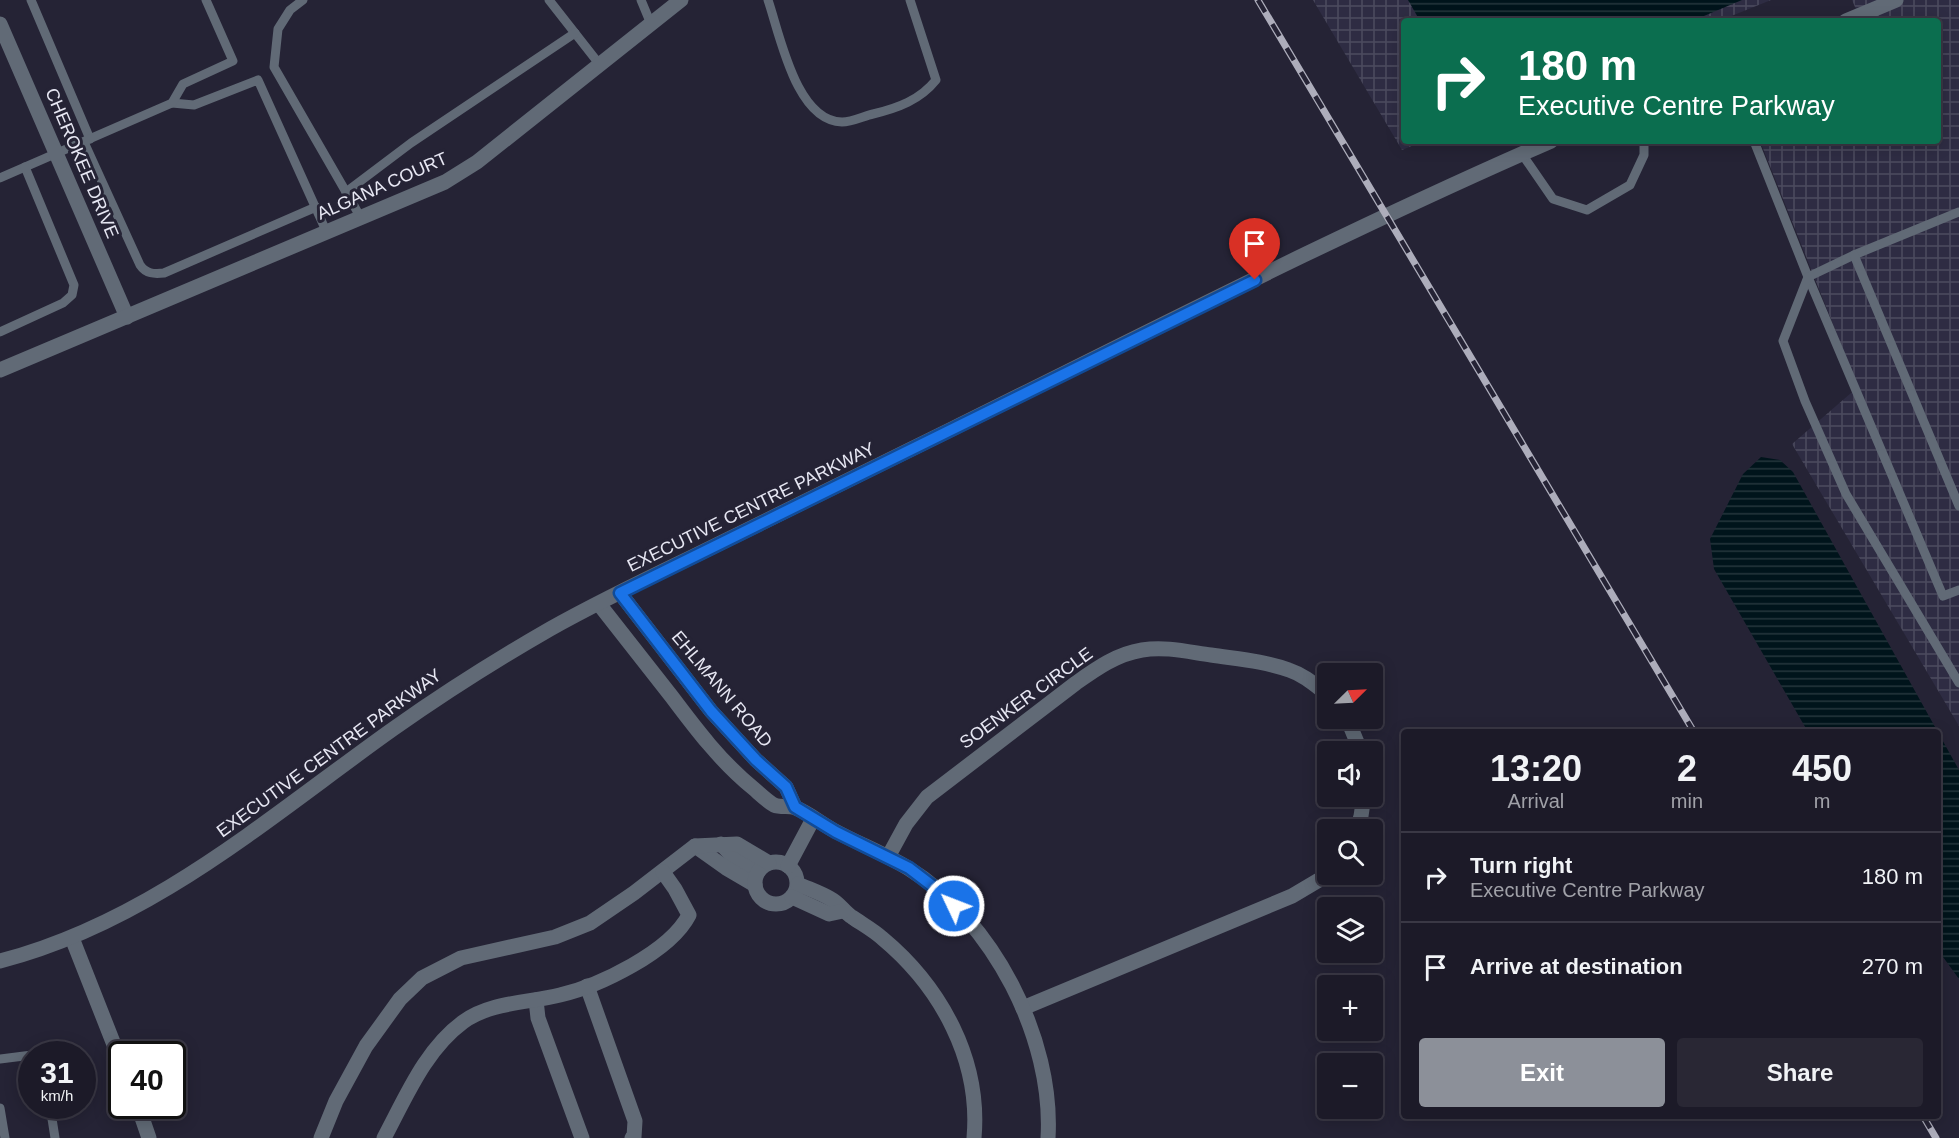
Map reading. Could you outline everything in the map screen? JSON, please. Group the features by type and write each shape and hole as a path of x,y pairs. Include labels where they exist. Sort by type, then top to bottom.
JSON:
{"street":[{"name":"ALGANA COURT","path":"0,370 445,182 477,162 681,0"},
{"path":"1853,18 1896,0"},
{"name":"CHEROKEE DRIVE","path":"0,24 4,46 57,153 127,317"},
{"name":"EXECUTIVE CENTRE PARKWAY","path":"0,961 72,938 132,909 175,884 221,854 392,729 473,674 553,628 1275,269 1450,185 1544,144"},
{"name":"EHLMANN ROAD","path":"620,593 711,711 756,760 786,787 795,807"},
{"name":"EHLMANN ROAD","path":"599,604 694,726 733,770 775,805 795,807 813,819 909,868 939,891 968,921 991,949 1010,980 1023,1008 1037,1047 1044,1078 1048,1138"},
{"name":"SOENKER CIRCLE","path":"888,857 906,824 927,797 1076,683 1098,667 1120,656 1143,650 1172,650 1265,663 1289,670 1307,678 1317,686"},
{"path":"788,866 813,819"},
{"path":"321,1138 336,1101 366,1046 400,999 422,978 460,958 555,937 590,923 663,872 695,846 737,844 761,873 760,897 773,904 780,904 795,891 797,877 788,866 782,863 761,873 726,868 695,846"},
{"path":"384,1138 414,1081 439,1043 464,1021 492,1008 562,995 587,986 620,972 644,958 682,929 689,915 663,872"},
{"path":"1023,1008 1292,896 1317,882"},
{"path":"795,891 833,900 843,911 881,937 912,966 937,999 959,1037 970,1075 975,1121 974,1138"},
{"path":"72,938 113,1041"},
{"path":"587,986 635,1121 632,1138"},
{"path":"536,1000 538,1018 582,1138"},
{"path":"142,1119 148,1138"}],"lane":[{"path":"31,0 87,141 143,270 150,273 164,273 316,207"},
{"path":"172,103 183,84 233,61 206,0"},
{"path":"303,0 290,10 278,29 274,67 361,219"},
{"path":"549,0 600,65"},
{"path":"641,0 651,24"},
{"path":"768,0 799,91 813,110 824,118 843,122 902,107 928,90 936,80 910,0"},
{"path":"346,192 411,143 575,33"},
{"path":"0,178 172,103 194,105 258,80 274,67"},
{"path":"258,80 327,233"},
{"path":"1522,154 1553,199 1587,210 1630,185 1644,155 1644,144"},
{"path":"1755,144 1808,276 1943,596 1959,590"},
{"path":"0,332 63,303 72,296 74,285 25,167"},
{"path":"1959,212 1808,276 1783,340 1805,400 1846,494 1959,683"},
{"path":"1854,255 1959,506"},
{"path":"0,1059 18,1057"},
{"path":"0,1108 5,1138"},
{"path":"52,1119 55,1138"}],"shaded area":[{"path":"1313,0 1771,0 1726,18 1401,18 1401,144 1417,144 1402,150"},
{"path":"1852,0 1959,0 1959,726 1792,444 1858,387 1761,144 1941,144 1941,18 1860,18"}],"water":[{"path":"1408,0 1742,0 1699,18 1418,18"},
{"path":"1761,457 1780,460 1793,472 1936,729 1806,729 1714,569 1710,539 1743,474"},
{"path":"1941,737 1959,770 1959,979 1941,954"}],"railway":[{"path":"1258,0 1692,729"},
{"path":"1925,1119 1936,1138"}],"route":[{"path":"954,906 909,868 836,832 795,807 786,787 756,760 711,711 620,593 1255,280"}]}
